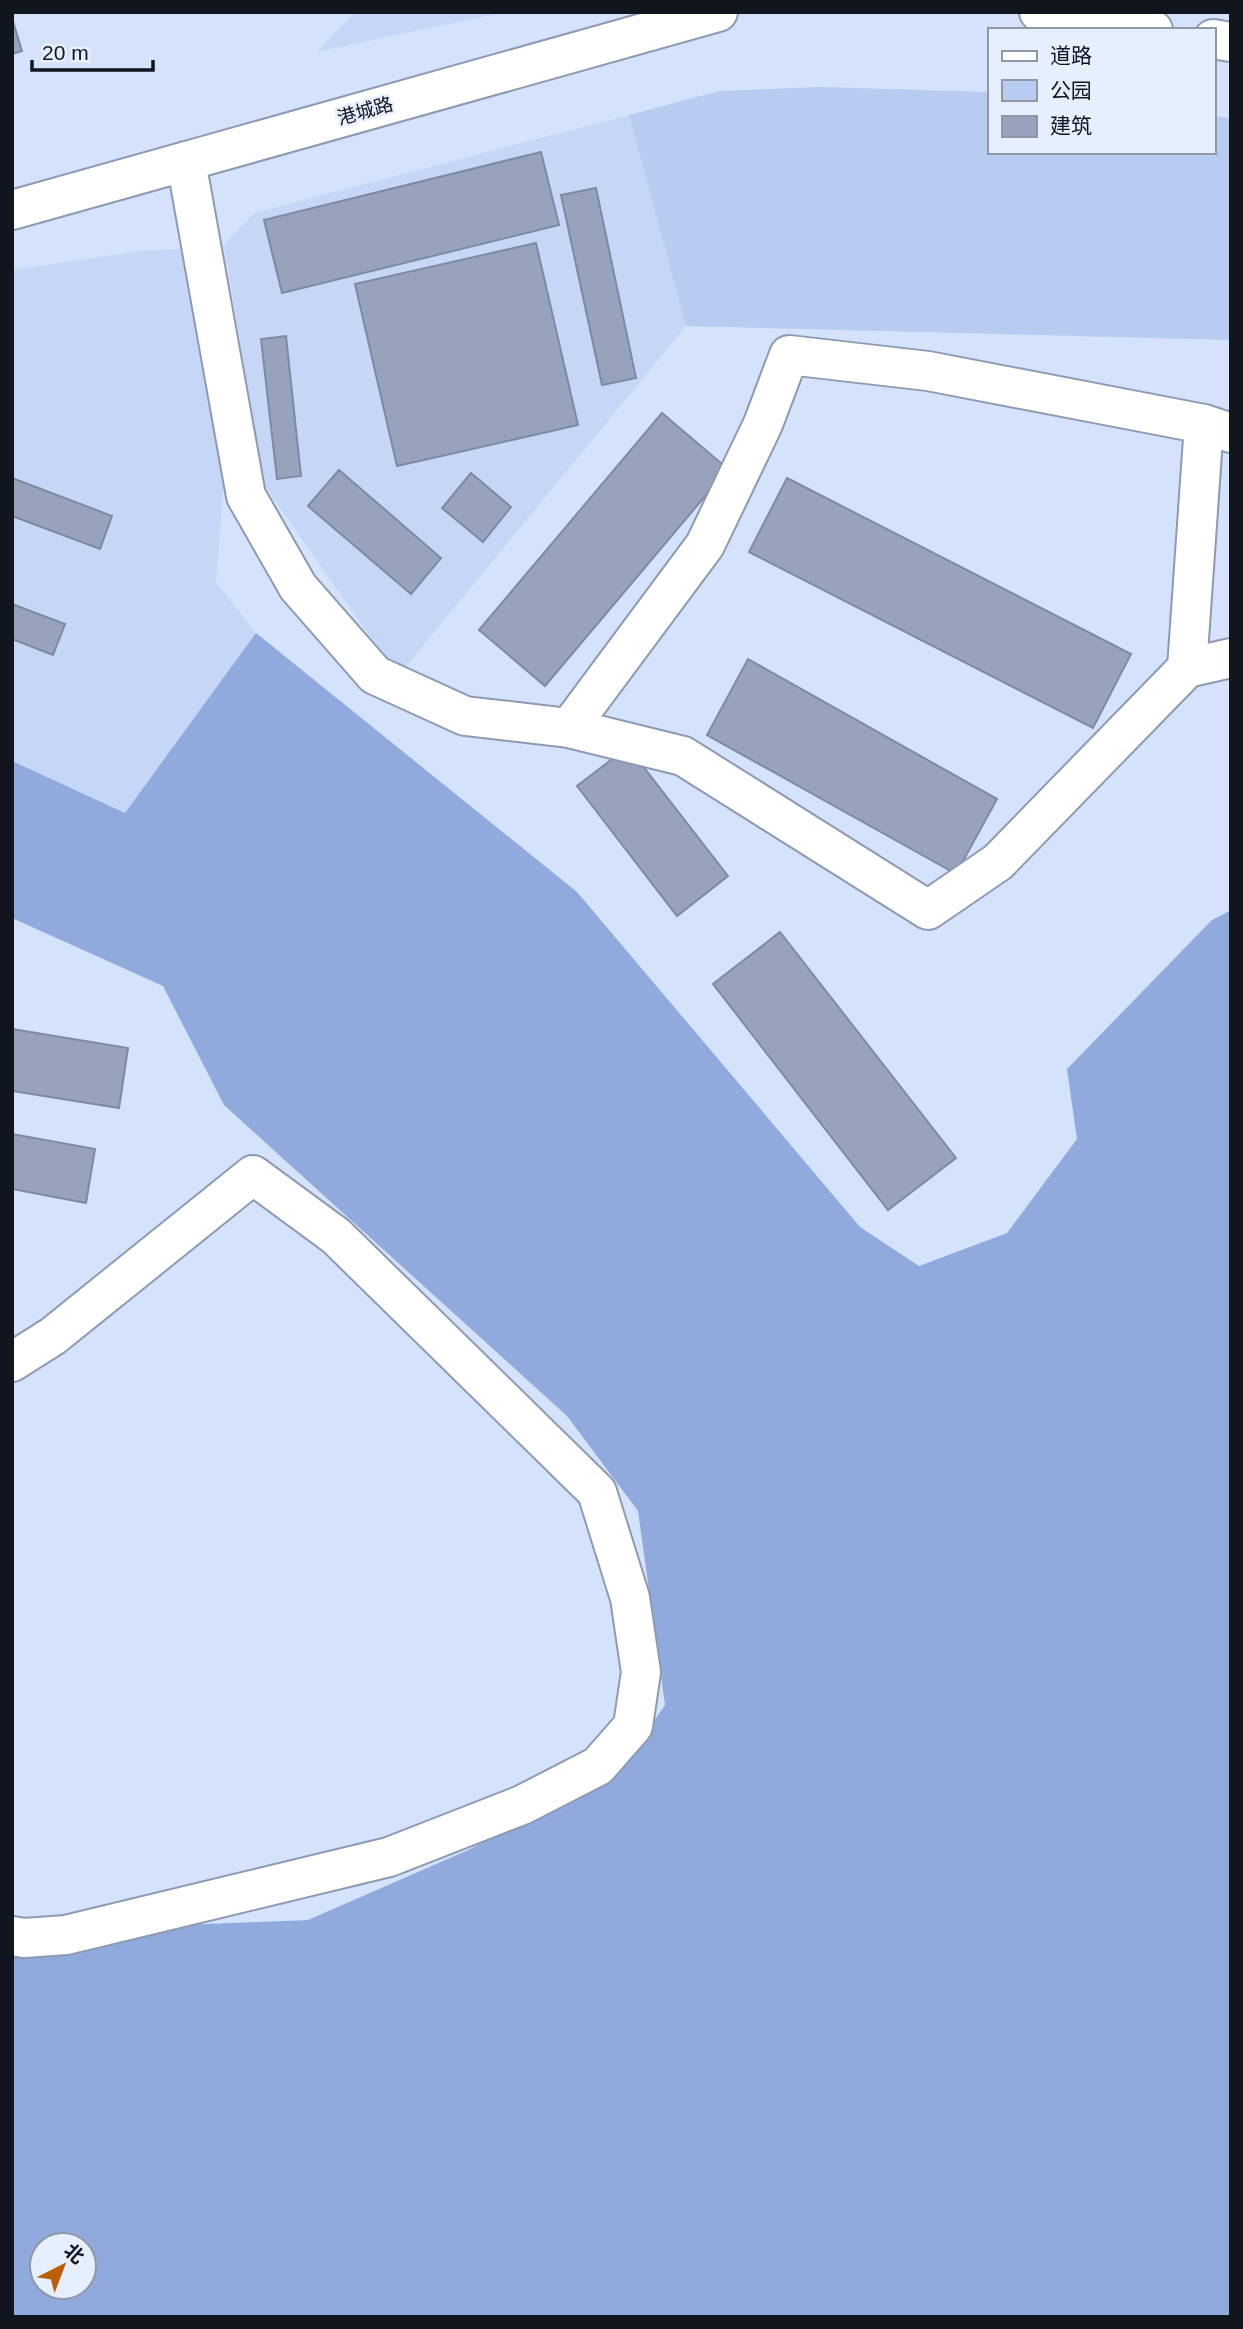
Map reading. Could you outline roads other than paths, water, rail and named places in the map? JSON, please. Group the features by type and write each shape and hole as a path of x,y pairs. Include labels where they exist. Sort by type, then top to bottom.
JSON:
{"street":[{"name":"港城路","path":"12,210 718,12"},
{"path":"1039,12 1140,28"},
{"path":"186,161 246,496 298,587 375,675 465,716 569,729 683,756 928,910 998,862 1187,668 1231,658"},
{"path":"569,729 705,545 763,424 789,355 928,370 1217,428 1187,668"},
{"path":"12,1362 53,1336 253,1175 336,1236 597,1492 630,1598 641,1672 633,1726 598,1766 522,1805 388,1857 66,1935 12,1937"}]}
